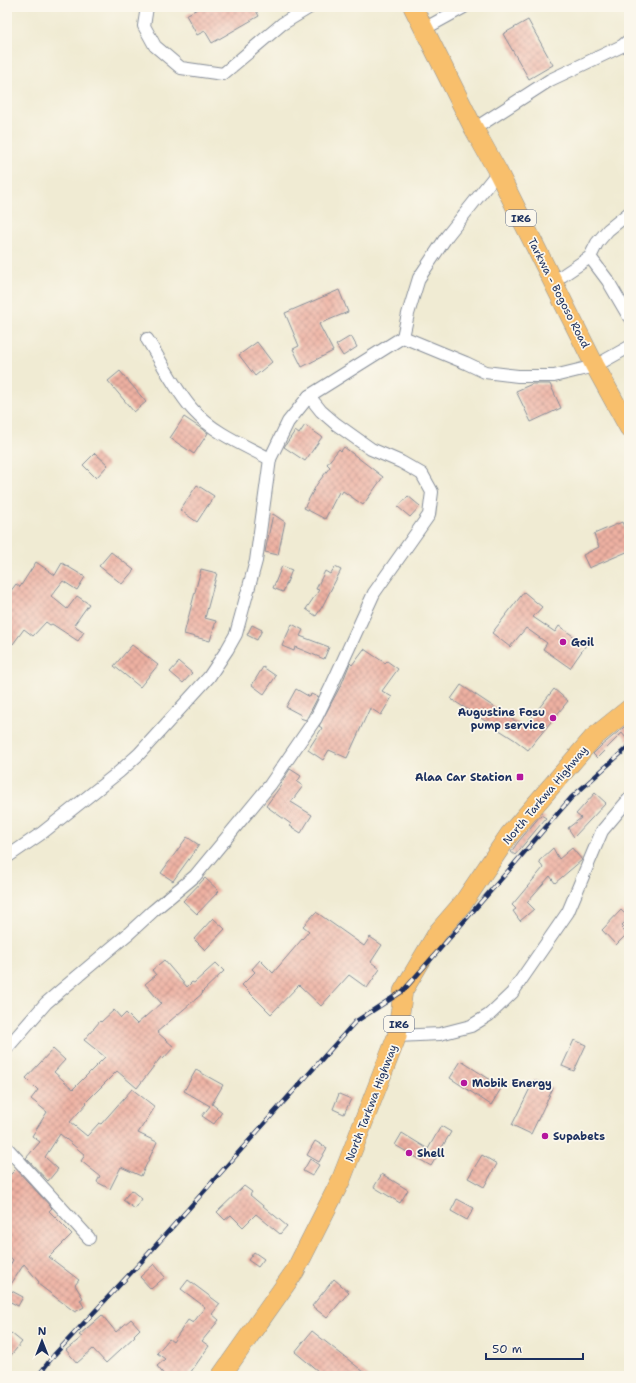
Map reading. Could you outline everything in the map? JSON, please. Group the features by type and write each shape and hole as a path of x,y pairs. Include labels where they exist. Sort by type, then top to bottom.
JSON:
{"main road":[{"name":"Tarkwa - Bogoso Road","path":"413,7 474,129 498,172 595,366 629,428"},
{"name":"North Tarkwa Highway","path":"221,1376 295,1271 341,1180 397,1036 403,991 438,932 463,903 509,835 593,738 629,709"}],"street":[{"path":"147,7 144,26 155,46 181,68 223,74 282,24 310,7"},
{"path":"424,29 464,7"},
{"path":"474,129 550,80 627,47"},
{"path":"7,857 42,833 134,759 209,677 236,634 256,561 270,459 288,422 309,396 403,337 419,278 447,236 498,172"},
{"path":"553,282 590,257 597,242 608,230 629,213"},
{"path":"590,257 608,281 629,317"},
{"path":"403,337 484,372 518,376 554,376 595,366 629,347"},
{"path":"147,339 180,392 194,411 214,428 270,459"},
{"path":"7,1048 46,1003 195,876 270,785 316,718 374,593 429,515 432,492 422,474 401,462 371,449 336,424 321,411 309,396"},
{"path":"397,1036 440,1034 471,1026 490,1015 512,992 568,912 602,832 629,799"},
{"path":"7,1148 89,1238"}],"building":[{"path":"201,7 254,7 259,16 212,43 205,31 197,35 186,15"},
{"path":"528,20 553,65 529,79 503,34"},
{"path":"339,290 348,312 319,324 333,351 302,367 293,349 299,346 285,313"},
{"path":"351,336 357,347 343,356 336,345"},
{"path":"257,342 272,362 255,376 239,355"},
{"path":"120,371 146,402 134,412 108,381"},
{"path":"532,384 550,384 561,408 531,422 516,391"},
{"path":"184,417 208,433 194,454 170,438"},
{"path":"305,425 322,437 305,461 284,447 295,431 299,434"},
{"path":"344,447 383,477 363,505 343,491 341,494 339,492 325,519 304,508 317,484 330,467 327,464 339,449 341,451"},
{"path":"95,453 108,465 96,478 83,465"},
{"path":"197,485 214,496 197,522 180,510"},
{"path":"408,496 420,506 410,517 398,507"},
{"path":"273,514 285,522 278,555 265,552"},
{"path":"622,522 629,537 629,551 589,568 583,555 599,547 594,534"},
{"path":"111,552 134,570 122,584 99,566"},
{"path":"36,562 55,575 62,563 85,577 77,590 63,581 51,596 67,609 77,596 89,604 74,625 84,632 78,641 52,624 50,625 46,622 33,636 24,629 13,644 7,639 7,596 16,584 20,587"},
{"path":"282,566 292,570 283,592 273,588"},
{"path":"335,567 341,570 316,616 306,609 319,590 316,589 325,571 330,574"},
{"path":"201,569 217,573 205,618 216,621 210,641 184,634"},
{"path":"524,592 542,607 533,617 555,632 559,626 586,645 570,668 543,649 547,643 526,628 510,647 492,633"},
{"path":"292,624 303,630 300,636 329,647 324,659 295,647 294,651 282,646"},
{"path":"252,625 262,630 257,640 247,635"},
{"path":"132,645 158,665 140,687 114,666"},
{"path":"364,649 385,663 387,661 398,669 382,691 392,697 381,715 370,708 347,758 329,750 323,760 308,750 322,728 319,726 342,683 350,663 352,665"},
{"path":"179,662 192,673 183,683 170,672"},
{"path":"263,667 276,676 264,694 252,685"},
{"path":"461,685 524,727 554,689 568,701 528,750 451,699"},
{"path":"296,689 310,697 311,694 318,697 306,720 300,718 301,715 286,707"},
{"path":"629,723 629,742 622,733 597,758 593,754 601,746"},
{"path":"290,769 301,776 297,782 303,786 291,802 312,815 301,833 266,806 282,784 281,783"},
{"path":"595,793 606,803 574,837 568,828 581,818 576,814"},
{"path":"541,815 546,818 515,855 511,852"},
{"path":"187,837 199,845 173,881 161,873"},
{"path":"553,848 559,859 572,848 582,860 555,883 550,876 527,902 534,909 520,921 513,911 516,909 512,905 543,868 539,861"},
{"path":"205,878 219,891 197,914 183,901"},
{"path":"621,910 629,918 622,925 624,927 622,929 627,934 616,945 602,930"},
{"path":"316,912 364,946 370,937 382,945 371,962 380,969 367,988 349,975 321,1006 299,985 271,1014 242,985 255,972 252,969 260,960 273,973 309,931 303,926"},
{"path":"213,918 225,929 205,950 194,939"},
{"path":"164,960 187,987 192,982 194,983 216,963 224,971 202,992 203,993 157,1032 174,1047 163,1059 161,1057 137,1088 117,1071 86,1102 87,1103 70,1122 87,1136 99,1123 101,1124 132,1089 155,1107 138,1133 157,1142 141,1176 121,1167 110,1189 97,1182 100,1176 81,1161 85,1155 60,1134 45,1157 58,1169 48,1181 26,1158 40,1142 32,1136 47,1112 31,1099 38,1090 26,1078 53,1049 65,1060 54,1072 73,1089 105,1057 84,1040 100,1021 101,1022 114,1010 121,1018 126,1013 137,1024 161,1003 145,984 156,975 152,970"},
{"path":"574,1040 586,1045 574,1071 562,1066"},
{"path":"461,1061 502,1087 491,1105 450,1078"},
{"path":"196,1070 223,1085 212,1104 222,1112 214,1124 202,1116 210,1106 184,1091"},
{"path":"534,1080 553,1088 531,1134 512,1125"},
{"path":"339,1094 351,1099 344,1114 333,1109"},
{"path":"441,1126 451,1132 431,1166 395,1145 402,1133 428,1149"},
{"path":"315,1141 327,1148 319,1162 307,1155"},
{"path":"482,1155 497,1164 484,1187 468,1178"},
{"path":"310,1159 319,1165 312,1176 303,1171"},
{"path":"16,1169 52,1208 49,1211 72,1234 49,1257 79,1280 75,1285 83,1298 80,1300 84,1307 75,1312 38,1284 39,1282 24,1264 8,1289 23,1297 18,1306 7,1300 7,1270 13,1260 7,1253 7,1178"},
{"path":"382,1174 408,1190 400,1203 374,1187"},
{"path":"244,1186 252,1192 250,1195 287,1226 280,1234 256,1214 243,1227 231,1215 225,1220 217,1212"},
{"path":"131,1190 142,1199 135,1209 123,1200"},
{"path":"457,1199 474,1208 467,1220 451,1211"},
{"path":"254,1252 264,1259 258,1267 248,1260"},
{"path":"154,1264 165,1277 151,1289 140,1277"},
{"path":"334,1279 349,1292 327,1318 312,1306"},
{"path":"188,1280 220,1304 212,1314 219,1320 202,1341 209,1346 188,1376 165,1376 157,1366 165,1359 157,1353 169,1339 173,1342 188,1320 193,1323 205,1307 181,1289"},
{"path":"102,1315 116,1332 131,1319 140,1329 134,1335 135,1336 106,1363 93,1349 77,1363 66,1350 82,1337 79,1335"},
{"path":"312,1331 369,1376 324,1376 295,1352"},
{"path":"11,1333 22,1342 7,1360 7,1338"}],"railway":[{"path":"38,1376 54,1355 141,1262 355,1022 403,991 571,798 629,746"}],"place":[{"name":"Goil","path":"563,642"},
{"name":"Augustine Fosu pump service","path":"553,718"},
{"name":"Alaa Car Station","path":"520,777"},
{"name":"Mobik Energy","path":"464,1083"},
{"name":"Supabets","path":"545,1136"},
{"name":"Shell","path":"409,1153"}]}
